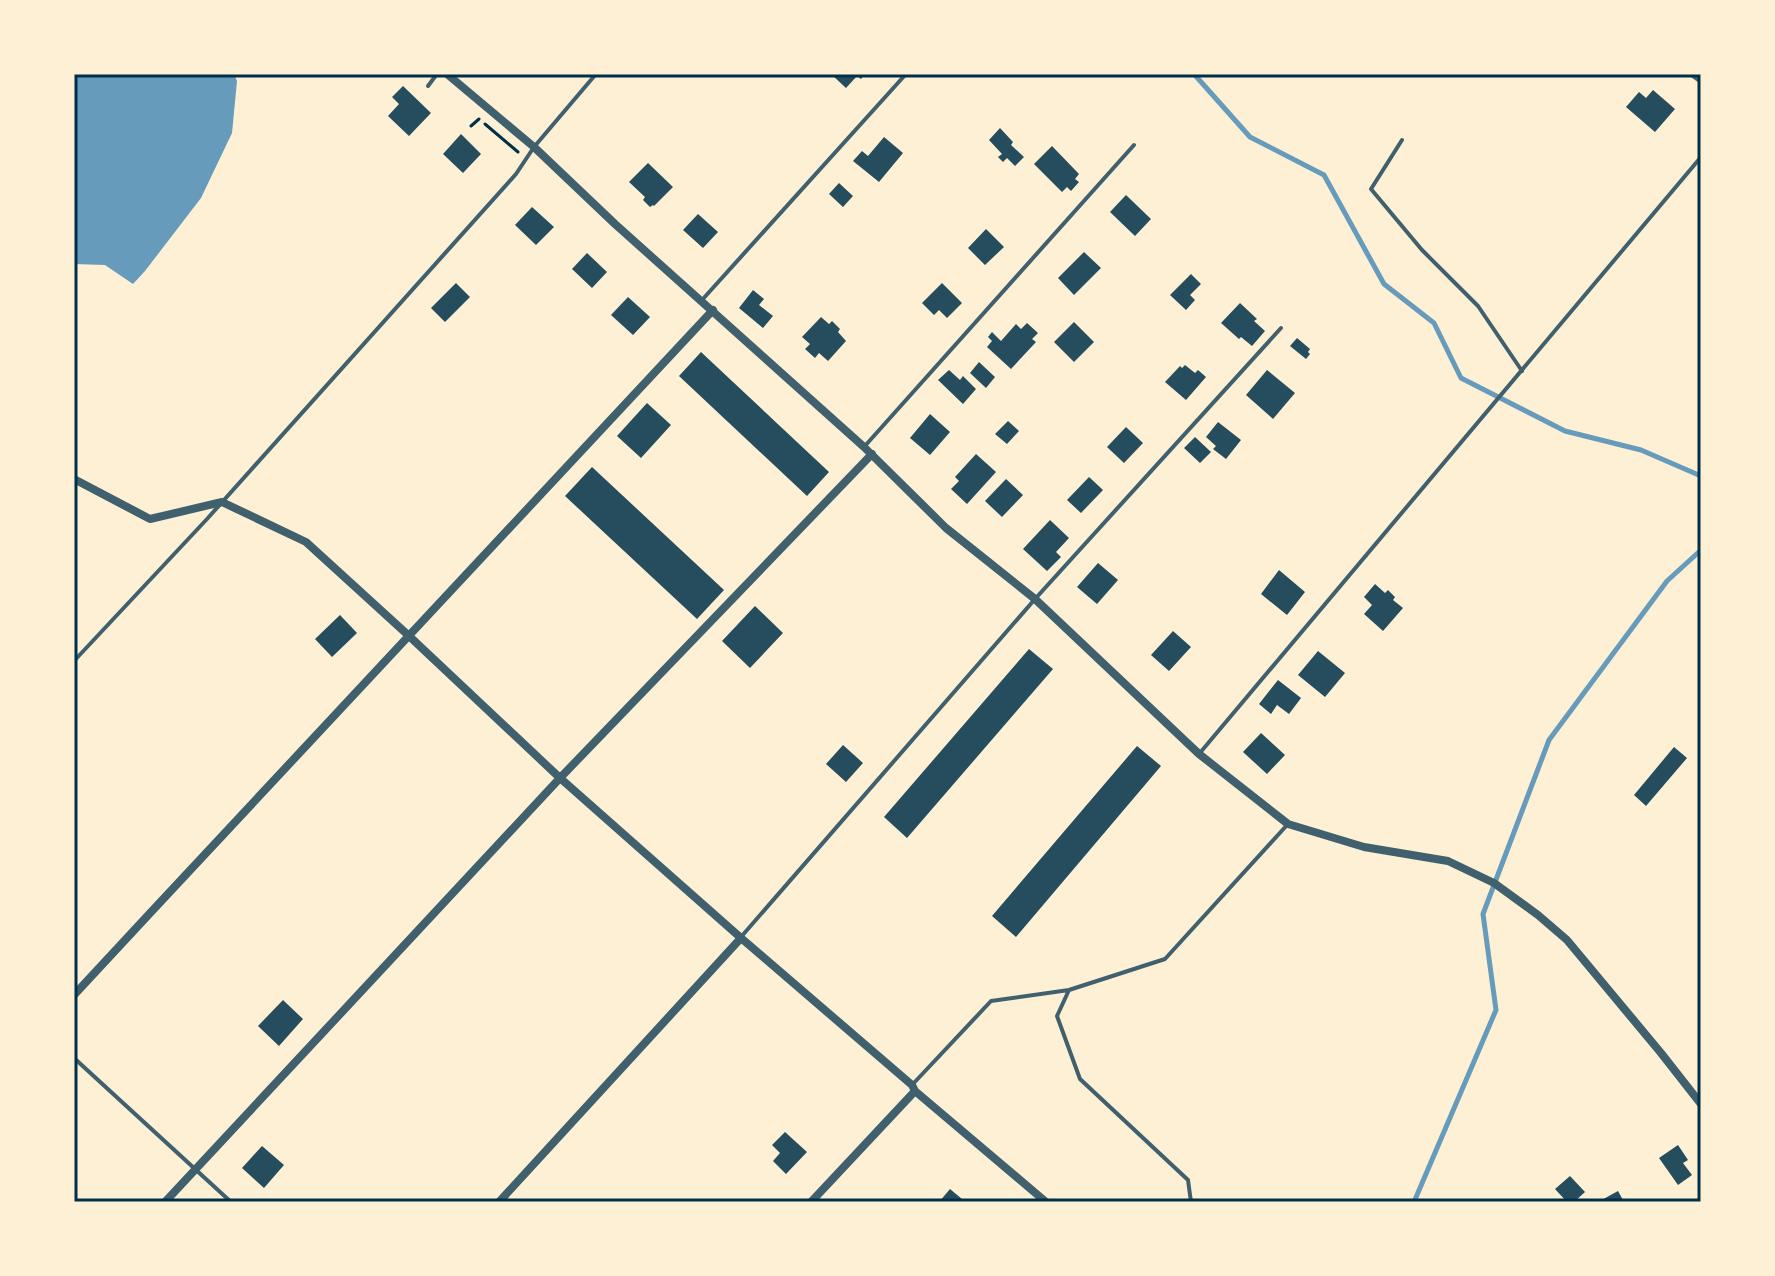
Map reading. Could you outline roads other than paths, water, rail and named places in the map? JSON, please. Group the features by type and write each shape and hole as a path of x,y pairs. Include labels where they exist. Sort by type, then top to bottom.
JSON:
{"street":[{"path":"447,74 534,147 615,224 872,454 946,528 1035,599 1199,754 1288,824 1364,847 1448,861 1494,883 1567,940 1701,1104"},
{"path":"74,995 713,310"},
{"path":"165,1202 560,778 872,454"},
{"path":"74,479 150,519 222,502 306,542 560,778 1046,1202"},
{"path":"499,1202 741,938"},
{"path":"811,1202 913,1088"}],"lane":[{"path":"428,86 437,74"},
{"path":"74,661 222,502 516,174 534,147 596,74"},
{"path":"702,300 906,74"},
{"path":"1690,74 1701,82"},
{"path":"1402,140 1371,189 1422,250 1478,306 1522,371"},
{"path":"864,447 1134,145"},
{"path":"1199,754 1701,157"},
{"path":"741,938 1035,599 1281,328"},
{"path":"913,1088 991,1001 1069,990 1165,959 1288,824"},
{"path":"1069,990 1057,1016 1080,1079 1188,1180 1191,1202"},
{"path":"74,1058 231,1202"}],"water":[{"path":"79,74 234,74 237,81 232,133 201,198 133,284 105,265 74,264 74,80"}],"waterway":[{"path":"1194,74 1250,137 1324,175 1384,284 1434,323 1461,378 1565,431 1641,450 1701,476"},
{"path":"1414,1202 1496,1010 1483,914 1549,740 1667,581 1701,550"}]}
